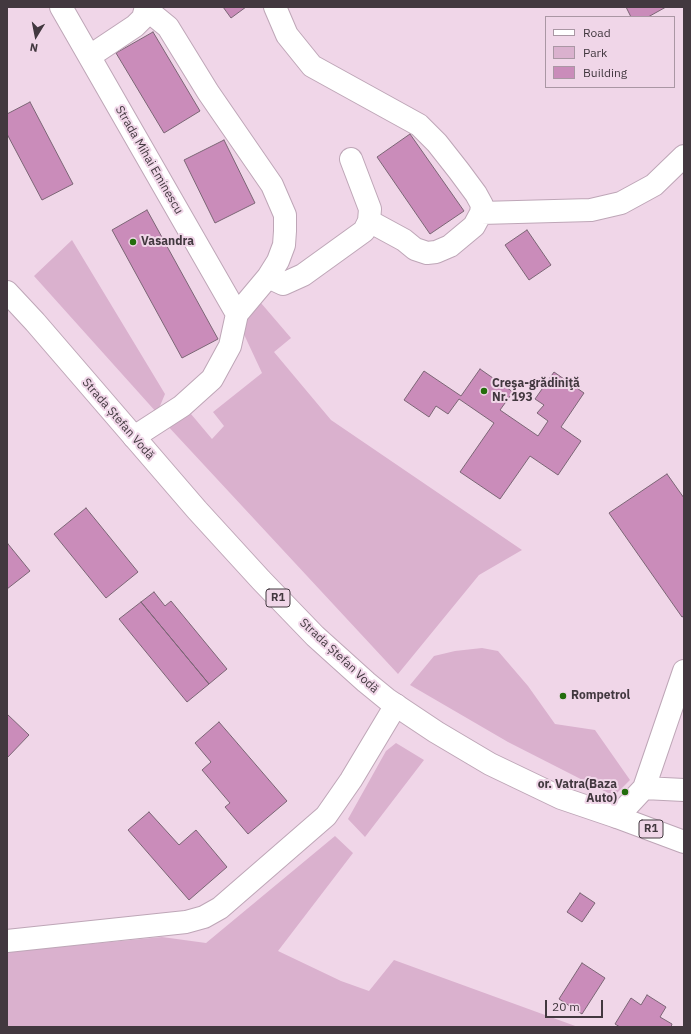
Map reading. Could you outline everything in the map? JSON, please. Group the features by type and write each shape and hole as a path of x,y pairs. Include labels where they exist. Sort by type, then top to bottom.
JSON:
{"main road":[{"name":"Strada Mihai Eminescu","path":"61,7 237,314"},
{"path":"275,7 287,35 312,66 420,125 437,143 476,194 482,205 481,213 474,226 450,246 436,252 427,253 415,249 404,240 369,221"},
{"path":"90,56 136,26 143,18 146,8 168,27 208,92 272,185 285,215 284,245 278,261 268,278 237,314 230,346 212,379 182,406 134,437"},
{"path":"481,213 591,210 621,203 654,185 684,156"},
{"path":"268,278 283,284 303,275 364,231 369,221 370,210 351,159"},
{"name":"Strada Ștefan Vodă","path":"7,292 40,328 197,510 261,580 310,630 366,682 396,705 436,732 490,764 561,798 684,842"},
{"path":"617,817 644,788 684,671"},
{"path":"7,941 186,922 204,917 220,908 326,816 351,780 396,705"},
{"path":"644,788 684,790"}],"green space":[{"path":"72,240 165,394 157,413 34,276"},
{"path":"261,303 291,338 274,352 331,420 522,550 479,575 398,674 165,423 191,414 212,439 224,426 213,412 262,373 241,328 244,316"},
{"path":"482,648 498,651 528,686 555,724 595,730 630,780 614,796 508,742 410,685 434,656 455,651"},
{"path":"396,743 424,760 365,837 348,819 386,751"},
{"path":"335,836 353,853 278,951 341,981 369,991 394,960 578,1027 7,1027 7,952 162,937 206,943"}],"building":[{"path":"223,7 246,7 231,18"},
{"path":"626,7 666,7 650,16 630,16"},
{"path":"153,32 200,111 164,133 116,53"},
{"path":"30,102 73,184 42,200 7,134 7,114"},
{"path":"410,134 464,211 430,234 377,157"},
{"path":"224,140 255,203 215,223 184,160"},
{"path":"147,210 218,339 182,358 112,230"},
{"path":"527,230 551,265 529,280 505,245"},
{"path":"480,369 513,392 500,410 538,436 548,421 537,413 544,405 535,399 554,372 584,393 561,427 581,441 558,475 530,456 500,499 460,472 494,423 459,399 448,414 436,406 429,417 404,400 424,371 461,396"},
{"path":"667,474 684,498 684,616 682,617 609,513"},
{"path":"86,508 138,572 106,598 54,534"},
{"path":"8,544 30,571 7,589 7,545"},
{"path":"154,592 165,606 171,601 227,669 209,684 141,602"},
{"path":"141,602 209,684 187,702 119,619"},
{"path":"7,714 29,735 7,758"},
{"path":"219,722 287,801 248,834 225,807 230,803 202,770 211,762 195,743"},
{"path":"149,812 179,845 196,830 227,867 189,900 128,830"},
{"path":"580,893 595,903 582,922 567,912"},
{"path":"582,963 605,978 582,1014 559,999"},
{"path":"647,995 666,1007 660,1017 672,1024 671,1027 620,1027 615,1024 631,998 641,1005"}],"place":[{"name":"Vasandra","path":"133,242"},
{"name":"Creşa-grădiniţă Nr. 193","path":"484,391"},
{"name":"Rompetrol","path":"563,696"},
{"name":"or. Vatra(Baza Auto)","path":"625,792"}]}
